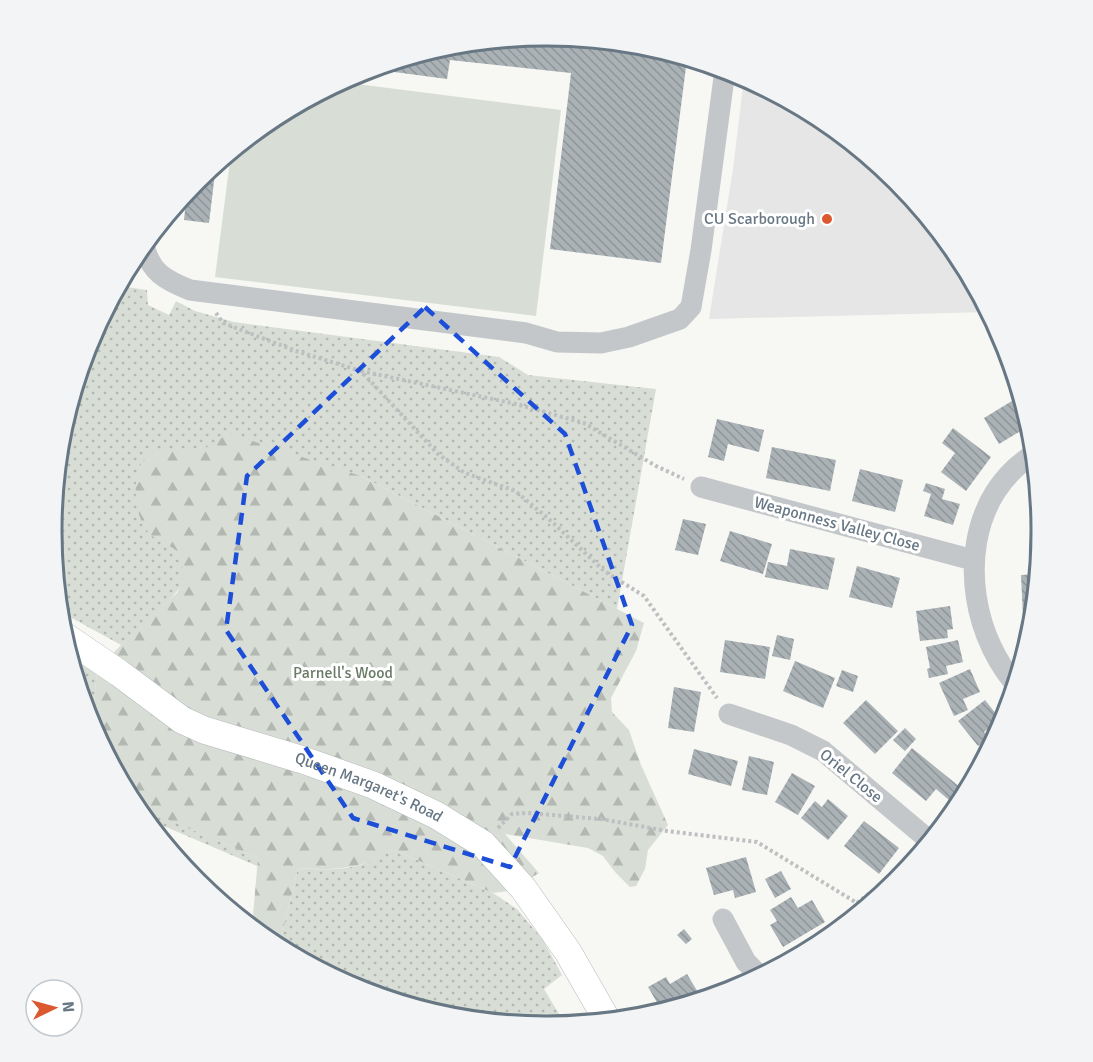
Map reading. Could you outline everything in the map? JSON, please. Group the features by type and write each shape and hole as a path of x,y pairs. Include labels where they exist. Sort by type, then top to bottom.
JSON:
{"main road":[{"name":"Queen Margaret's Road","path":"76,644 182,720 204,730 303,760 374,785 436,814 483,844 530,897 568,952 602,1012"}],"street":[{"path":"148,256 151,266 160,275 174,284 199,291 526,333 557,342 601,344 629,337 680,319 691,307 723,80"},
{"path":"1009,674 998,660 980,618 975,594 973,560 983,518 1004,478 1026,461"},
{"name":"Weaponness Valley Close","path":"700,488 973,560"},
{"name":"Oriel Close","path":"729,714 791,735 823,751 923,835"},
{"path":"723,919 746,962 753,969"}],"path":[{"path":"199,291 223,323 296,351 361,371 516,404 584,423 656,466 700,488"},
{"path":"361,371 438,454 465,473 515,492 549,519 604,571 644,596 729,714"},
{"path":"483,844 512,814 527,813 601,819 667,831 757,842 856,903"}],"highlighted area":[{"path":"425,307 565,434 632,625 510,867 353,818 226,630 247,476"}],"shaded area":[{"name":"CU Scarborough","path":"743,88 789,111 816,128 889,188 931,236 978,312 709,319 733,169"}],"green space":[{"path":"358,84 561,110 536,316 215,277 229,165 277,128 332,96"},
{"path":"128,287 147,290 148,305 169,315 176,301 195,311 234,322 499,357 528,375 656,389 617,609 361,476 189,576 165,606 121,645 70,617 63,563 62,531 66,468 79,406 99,346"},
{"name":"Parnell's Wood","path":"228,433 361,476 644,623 636,651 611,698 612,712 629,730 641,765 668,825 648,850 645,869 636,886 630,887 603,856 588,848 505,834 539,873 509,891 493,893 394,850 369,862 351,867 298,868 281,937 253,916 258,858 153,813 127,773 99,716 94,703 97,671 121,645 177,593 181,584 182,563 179,553 148,532 139,513 136,487 137,474 142,463 148,455 158,450 199,450 210,446"},
{"path":"80,660 97,671 94,703"},
{"path":"152,812 258,858 257,866 161,825"},
{"path":"394,850 493,893 517,909 543,940 562,975 544,989 560,1015 483,1011 421,999 361,979 332,966 281,937 298,868 352,867"}],"building":[{"path":"546,46 610,51 686,67 661,263 550,249 571,73 450,60 447,79 392,72 452,56"},
{"path":"214,179 209,223 184,220 185,208"},
{"path":"1012,401 1021,431 999,444 984,418"},
{"path":"717,419 764,430 759,452 728,444 724,461 708,457"},
{"path":"953,428 991,457 966,491 941,472 955,453 942,443"},
{"path":"772,447 836,460 830,491 766,478"},
{"path":"860,469 903,480 895,512 852,501"},
{"path":"926,483 945,489 942,499 960,504 953,525 924,516 931,494 923,491"},
{"path":"683,519 706,524 698,555 675,550"},
{"path":"730,531 772,544 763,574 720,561"},
{"path":"790,549 835,558 828,590 765,577 768,562 787,566"},
{"path":"857,566 900,578 892,608 849,597"},
{"path":"1021,575 1029,575 1024,616 1023,616"},
{"path":"950,606 953,629 947,630 948,638 920,641 916,611"},
{"path":"777,635 794,639 790,660 772,656"},
{"path":"725,640 770,647 765,679 720,672"},
{"path":"958,640 963,662 946,666 948,674 929,678 927,669 930,668 926,647"},
{"path":"795,661 835,678 823,708 783,691"},
{"path":"970,669 980,692 963,699 968,710 954,716 939,683"},
{"path":"842,670 858,676 853,692 836,686"},
{"path":"674,687 701,692 694,732 668,728"},
{"path":"866,700 898,731 875,754 843,723"},
{"path":"985,700 995,713 988,728 984,732 986,735 982,743 978,746 958,721"},
{"path":"905,728 916,739 905,751 893,740"},
{"path":"912,748 958,786 949,800 936,789 926,801 892,773"},
{"path":"694,749 738,761 731,786 688,774"},
{"path":"749,756 774,762 767,795 742,790"},
{"path":"792,773 815,786 798,815 775,802"},
{"path":"828,799 848,816 828,840 801,818 815,801 822,807"},
{"path":"864,821 899,848 879,874 844,846"},
{"path":"746,857 756,892 735,898 733,890 714,895 706,868"},
{"path":"781,871 791,889 775,898 765,879"},
{"path":"791,897 798,908 812,900 825,922 783,947 770,925 777,921 770,910"},
{"path":"684,929 692,939 686,944 677,935"},
{"path":"687,974 697,991 657,1002 648,987 666,977 670,984"}],"place":[{"name":"CU Scarborough","path":"827,219"}]}
